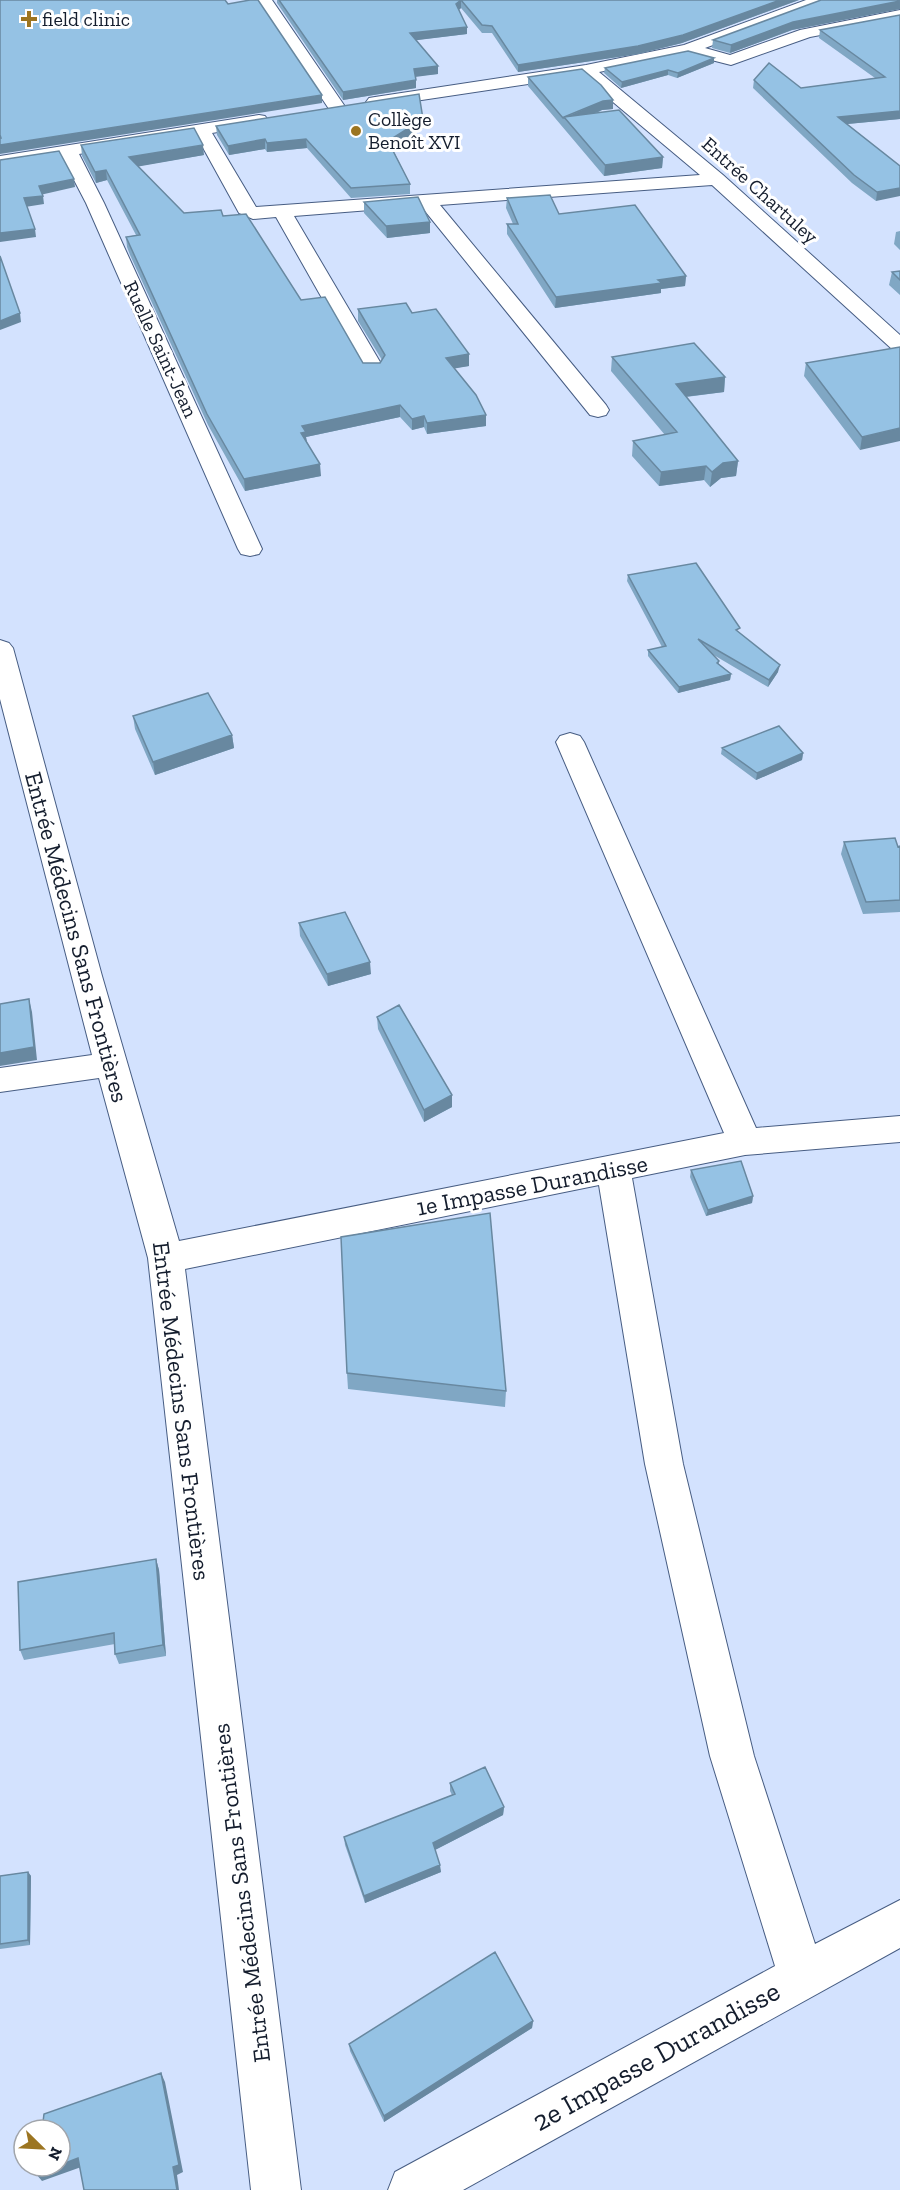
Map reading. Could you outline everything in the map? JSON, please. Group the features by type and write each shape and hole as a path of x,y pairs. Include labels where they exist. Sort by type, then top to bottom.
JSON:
{"street":[{"path":"264,0 337,108"},
{"path":"770,19 779,0"},
{"path":"314,112 586,70 688,50 820,0"},
{"path":"688,50 731,60 806,33 900,15"},
{"name":"Entrée Chartuley","path":"586,70 716,179 900,346"},
{"path":"0,161 279,117"},
{"path":"202,129 246,209 253,213 716,179"},
{"name":"Ruelle Saint-Jean","path":"68,150 95,203 250,549"},
{"path":"425,199 598,410"},
{"path":"282,211 372,367"},
{"name":"Entrée Médecins Sans Frontières","path":"0,648 111,1064 166,1258 276,2190"},
{"path":"570,742 745,1142"},
{"path":"0,1080 111,1064"},
{"name":"1e Impasse Durandisse","path":"166,1258 745,1142 900,1129"},
{"path":"613,1168 664,1464 732,1756 802,1976"},
{"name":"2e Impasse Durandisse","path":"412,2190 900,1923"}],"building":[{"path":"0,0 225,0 228,4 258,0 322,95 0,145"},
{"path":"279,0 461,0 456,4 467,27 410,33 438,66 414,69 416,80 343,92"},
{"path":"461,0 780,0 683,35 638,46 518,65 492,26 482,25"},
{"path":"821,0 900,1 793,22 731,45 713,40"},
{"path":"900,15 900,111 838,117 900,166 900,188 877,192 854,175 754,80 769,63 801,88 885,77 820,30"},
{"path":"688,51 714,58 678,73 668,70 622,82 605,68"},
{"path":"582,69 601,85 613,100 603,101 564,118 528,77"},
{"path":"419,94 423,119 388,141 410,184 351,188 306,139 267,143 265,139 228,146 216,126"},
{"path":"619,110 663,157 605,165 564,117"},
{"path":"194,128 203,145 129,157 184,213 221,210 223,216 246,214 301,300 325,297 363,363 380,363 385,355 358,309 406,303 412,313 436,309 469,354 446,358 476,395 486,415 427,423 424,416 412,419 400,405 302,426 306,432 301,433 320,464 244,479 207,414 126,237 140,235 106,170 95,172 81,145"},
{"path":"59,151 74,179 39,186 43,196 24,198 35,229 0,233 0,160"},
{"path":"550,195 559,214 635,205 686,276 658,280 662,283 556,297 507,224 518,224 507,198"},
{"path":"418,197 430,222 386,226 364,202"},
{"path":"0,256 20,313 0,321"},
{"path":"900,271 900,280 892,272"},
{"path":"694,343 725,377 676,384 738,461 723,463 712,472 706,466 661,472 633,441 677,432 612,357"},
{"path":"900,347 900,428 862,437 806,363"},
{"path":"696,563 740,628 736,630 780,665 769,680 698,639 719,661 717,663 731,674 679,687 648,650 666,646 628,575"},
{"path":"208,693 232,735 153,762 133,716"},
{"path":"779,726 803,753 757,773 722,748"},
{"path":"895,838 898,847 900,846 900,900 866,902 844,842"},
{"path":"345,912 370,962 327,974 299,923"},
{"path":"29,999 34,1047 0,1053 0,1004"},
{"path":"399,1005 452,1095 424,1110 377,1017"},
{"path":"741,1161 753,1196 708,1210 691,1170"},
{"path":"490,1213 506,1391 347,1373 341,1237"},
{"path":"156,1559 163,1645 115,1654 114,1633 20,1650 18,1582"},
{"path":"485,1767 504,1807 433,1843 440,1865 364,1896 344,1837 455,1794 450,1783"},
{"path":"28,1872 28,1940 0,1944 0,1876"},
{"path":"495,1952 533,2021 384,2116 349,2044"},
{"path":"161,2073 179,2165 173,2167 177,2190 84,2190 78,2158 72,2160 72,2118 44,2118 44,2114"}],"place":[{"name":"field clinic","path":"29,19"},
{"name":"Collège Benoît XVI","path":"356,131"}]}
